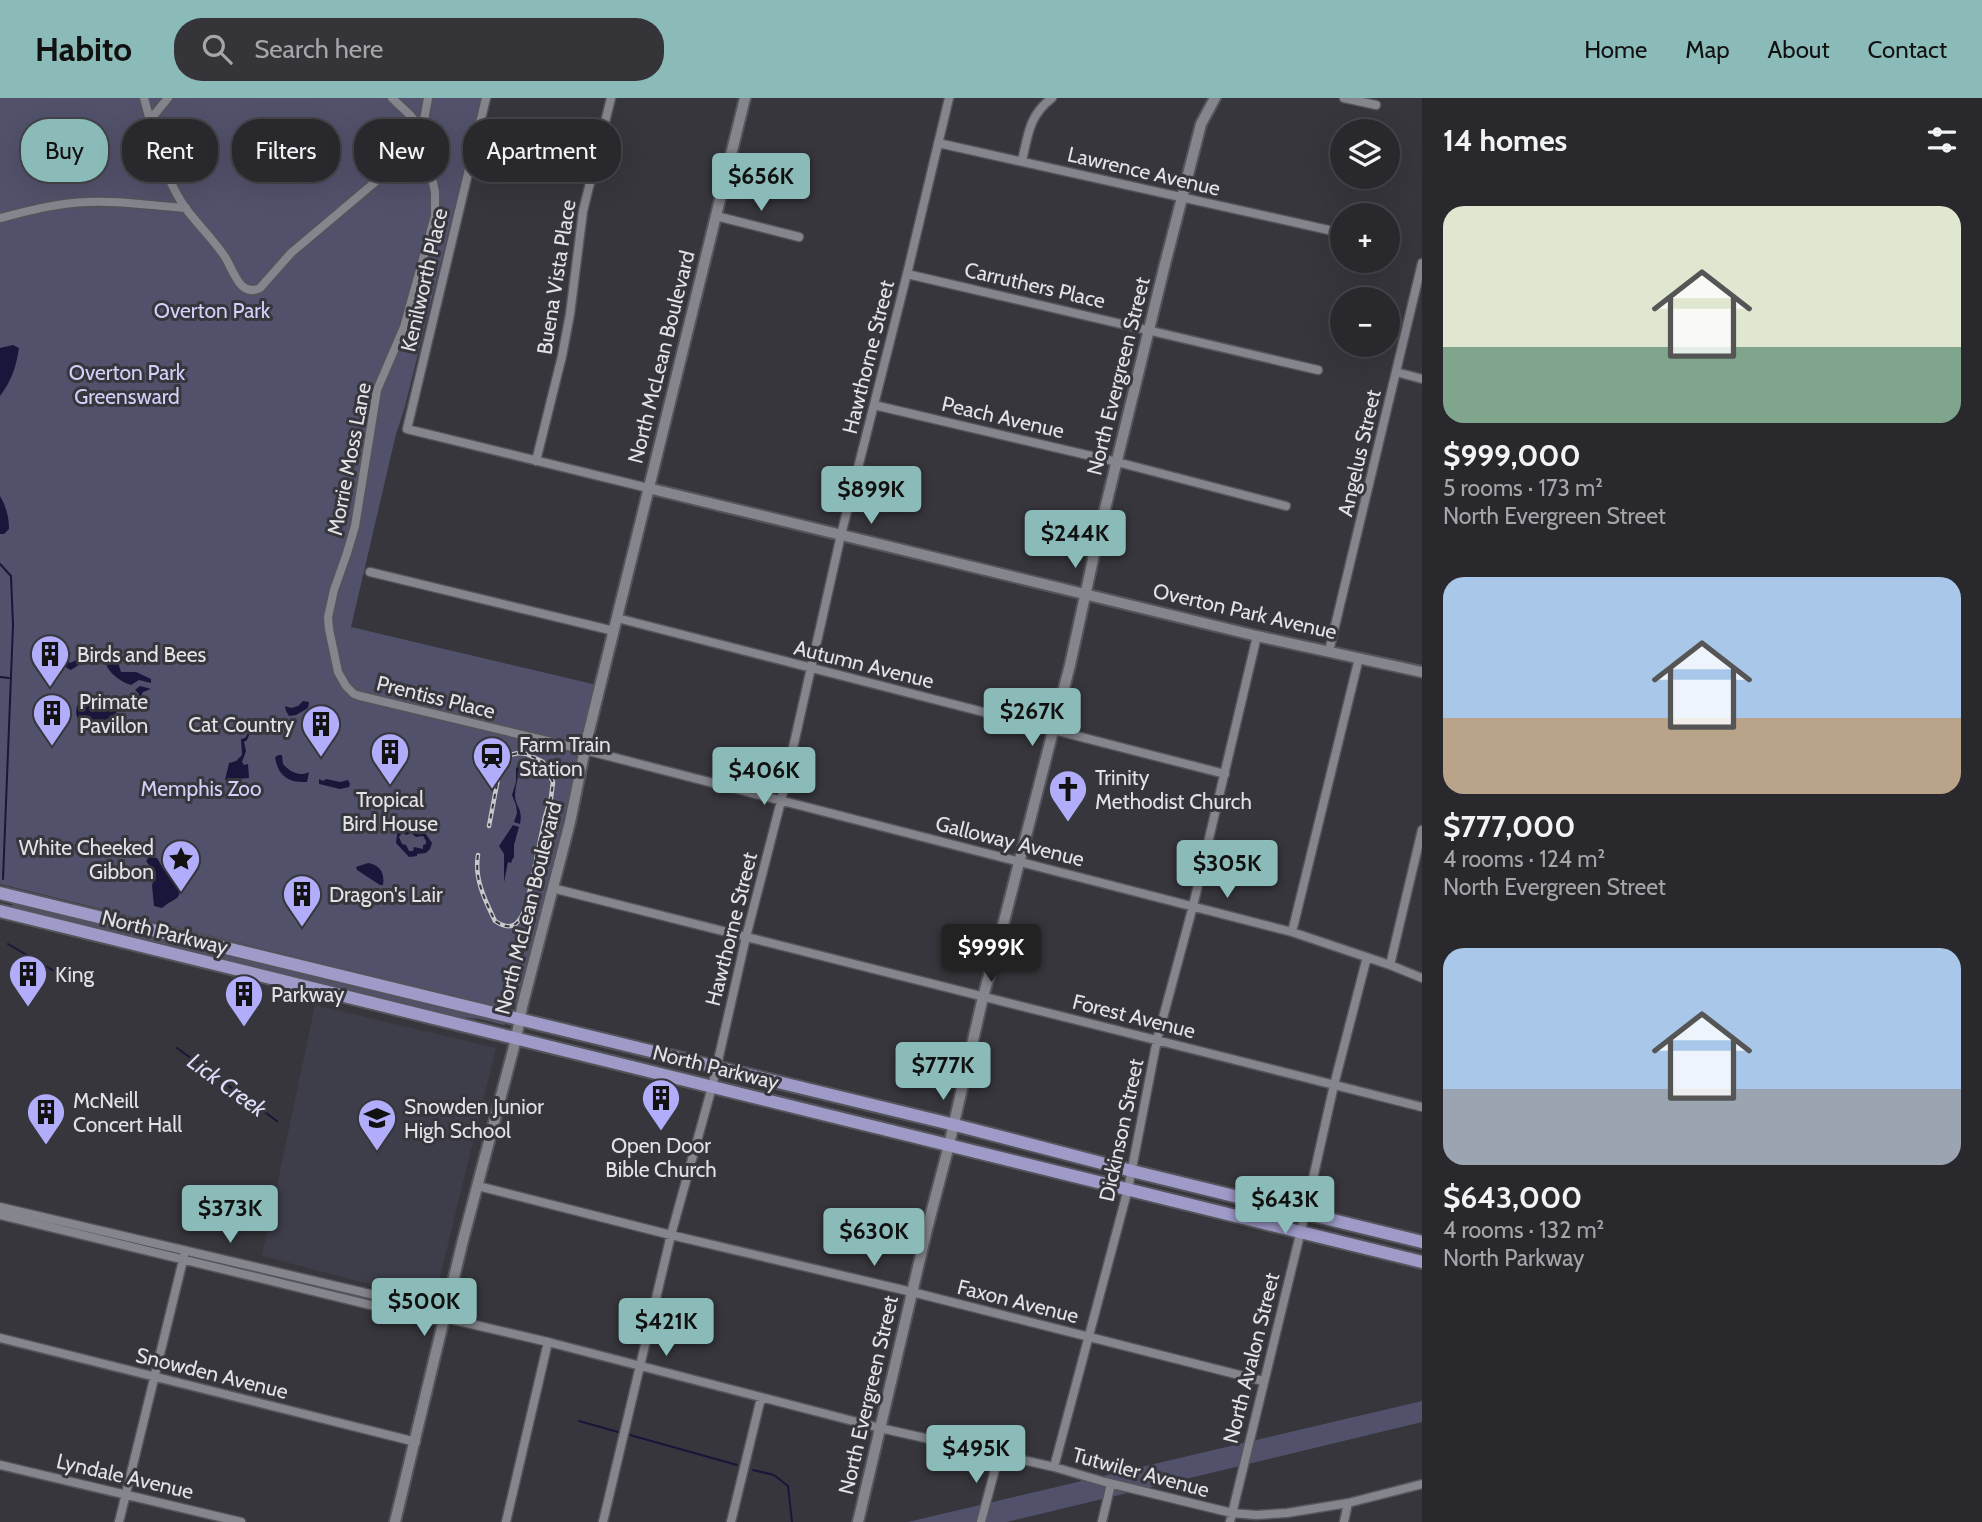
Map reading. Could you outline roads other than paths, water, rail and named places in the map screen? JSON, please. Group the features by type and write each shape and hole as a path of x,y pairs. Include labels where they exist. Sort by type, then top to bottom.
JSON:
{"main road":[{"name":"North Parkway","path":"0,893 1422,1242"},
{"name":"North Parkway","path":"0,911 1422,1262"}],"street":[{"path":"144,98 150,119"},
{"path":"151,119 168,98"},
{"path":"391,98 413,119"},
{"name":"Morrie Moss Lane","path":"424,119 428,98"},
{"name":"Kenilworth Place","path":"407,429 486,98"},
{"name":"Buena Vista Place","path":"536,461 570,314 583,211 611,98"},
{"name":"North McLean Boulevard","path":"395,1522 570,822 648,488 745,98"},
{"name":"Hawthorne Street","path":"603,1522 671,1235 712,1087 841,535 949,98"},
{"path":"1022,161 1032,120 1039,109 1052,98"},
{"name":"North Evergreen Street","path":"858,1522 983,998 1054,729 1182,197 1201,124 1215,98"},
{"path":"1344,98 1376,105"},
{"name":"Lawrence Avenue","path":"938,143 1330,230"},
{"path":"173,182 186,208 224,256 240,285 248,290 258,290 291,253 375,182"},
{"name":"Morrie Moss Lane","path":"360,696 349,690 338,672 328,617 355,526 377,390 404,327 435,216 433,182"},
{"path":"0,218 69,203 107,202 186,208"},
{"path":"716,216 799,237"},
{"name":"Angelus Street","path":"1329,651 1422,263"},
{"name":"Carruthers Place","path":"907,274 1318,370"},
{"path":"1396,372 1422,379"},
{"name":"Peach Avenue","path":"874,405 1117,462 1286,506"},
{"name":"Overton Park Avenue","path":"407,429 1257,636 1422,671"},
{"path":"370,572 614,631"},
{"name":"Autumn Avenue","path":"617,618 1225,774"},
{"name":"Dickinson Street","path":"1054,1467 1128,1189 1157,1040 1193,906 1257,636"},
{"path":"1292,932 1359,657"},
{"name":"Prentiss Place","path":"360,696 585,750"},
{"name":"Galloway Avenue","path":"585,750 1292,932 1422,978"},
{"path":"1390,965 1422,830"},
{"name":"Forest Avenue","path":"552,888 1422,1107"},
{"name":"North Avalon Street","path":"1231,1518 1367,957"},
{"name":"Faxon Avenue","path":"478,1186 1263,1381"},
{"name":"Tutwiler Avenue","path":"0,1207 59,1225"},
{"name":"Tutwiler Avenue","path":"0,1215 59,1225 314,1280 434,1310 445,1318"},
{"path":"119,1522 185,1254"},
{"name":"Tutwiler Avenue","path":"185,1254 432,1320 445,1318 548,1342 880,1428 1054,1467 1231,1518 1287,1513 1348,1503 1422,1484"},
{"path":"312,1290 314,1280"},
{"name":"Snowden Avenue","path":"0,1338 416,1442"},
{"path":"506,1522 548,1342"},
{"path":"731,1522 761,1398"},
{"path":"981,1522 999,1454"},
{"name":"Lyndale Avenue","path":"0,1465 241,1522"},
{"path":"1102,1522 1111,1483"},
{"path":"1344,1522 1348,1503"}],"waterway":[{"name":"Lick Creek","path":"0,564 11,576 13,625 3,879"},
{"path":"0,677 9,678"},
{"path":"8,944 76,984"},
{"name":"Lick Creek","path":"177,1048 277,1121"},
{"path":"579,1421 618,1432"},
{"path":"630,1435 737,1465"},
{"path":"753,1470 774,1475 788,1486 792,1522"}],"railway":[{"path":"478,855 479,881 495,921 507,926 516,924 527,904 551,798 553,782 543,762 527,754 510,755 500,768 489,826"}],"place":[{"name":"Birds and Bees","path":"50,688"},
{"name":"Primate Pavillon","path":"52,747"},
{"name":"Cat Country","path":"321,758"},
{"name":"Tropical Bird House","path":"390,786"},
{"name":"Farm Train Station","path":"492,790"},
{"name":"Trinity Methodist Church","path":"1068,823"},
{"name":"White Cheeked Gibbon","path":"181,893"},
{"name":"Dragon's Lair","path":"302,928"},
{"name":"King","path":"28,1008"},
{"name":"Parkway","path":"244,1028"},
{"name":"Open Door Bible Church","path":"661,1132"},
{"name":"McNeill Concert Hall","path":"46,1146"},
{"name":"Snowden Junior High School","path":"377,1152"}],"park label":[{"name":"Overton Park","path":"212,310"},
{"name":"Overton Park Greensward","path":"127,384"},
{"name":"Memphis Zoo","path":"201,788"}]}
